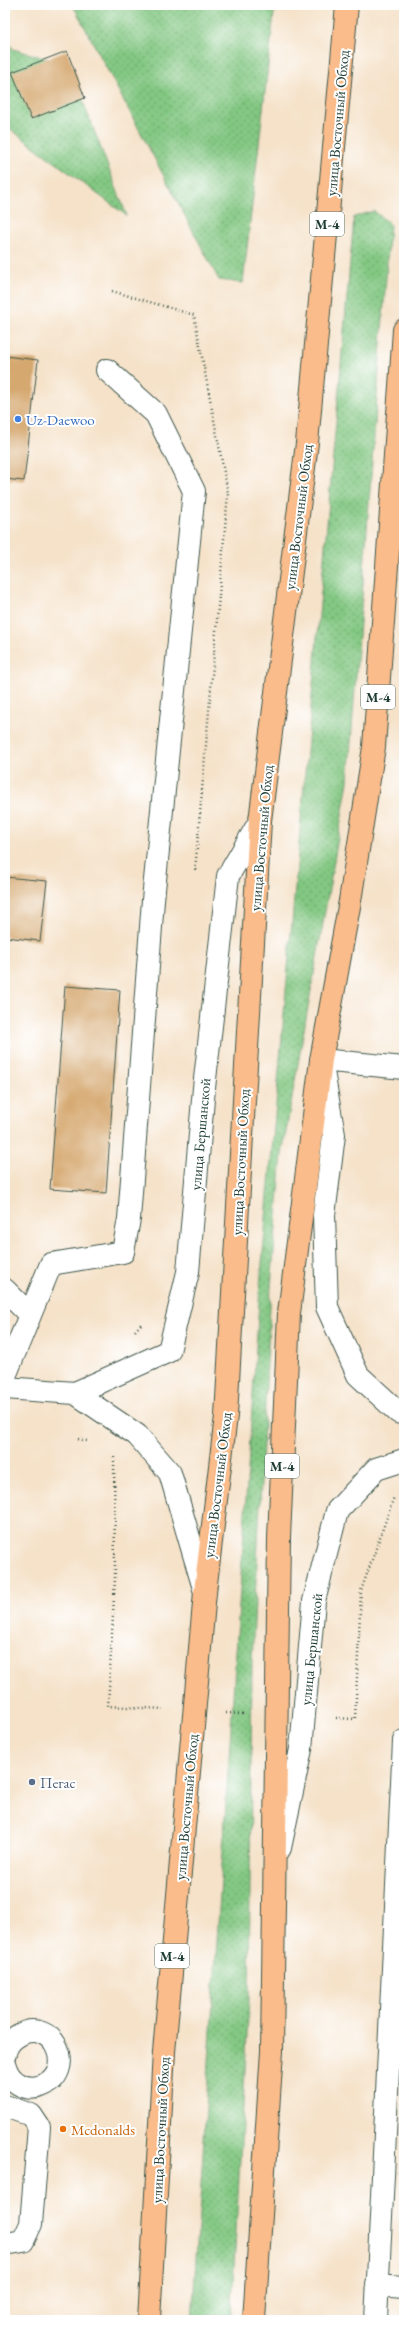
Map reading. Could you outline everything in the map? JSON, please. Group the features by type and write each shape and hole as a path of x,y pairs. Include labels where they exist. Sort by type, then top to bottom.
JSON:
{"highway":[{"name":"улица Восточный Обход","path":"149,2320 164,2052 205,1592 226,1416 260,821 307,443 347,5"},
{"name":"М-4","path":"254,2320 272,2051 279,1538 289,1313 321,1060 350,901 374,747 404,330"}],"street":[{"path":"5,1376 51,1264 123,1252 129,1219 153,900 194,491 156,414 107,370"},
{"name":"улица Бершанской","path":"5,1388 75,1393 169,1351 188,1272 204,1088 228,876 260,821"},
{"path":"404,1068 321,1060 334,1135 324,1215 326,1307 358,1375 398,1412 404,1414"},
{"path":"5,1290 30,1315"},
{"path":"75,1393 137,1435 170,1473 205,1592"},
{"name":"улица Бершанской","path":"274,1874 301,1749 314,1601 337,1511 376,1469 404,1460"},
{"path":"376,2320 404,1741"},
{"path":"5,2054 13,2039 24,2032 37,2032 48,2037 57,2046 61,2058 58,2071 51,2081 40,2087 22,2086 16,2083 7,2074 5,2066"},
{"path":"5,2244 23,2241 31,2224 39,2128 31,2115 9,2107 22,2086"},
{"path":"377,2285 404,2287"}],"path":[{"path":"78,1439 92,1442"},
{"path":"114,1455 115,1578 108,1706 164,1709"},
{"path":"331,1718 355,1719 361,1591 395,1495"},
{"path":"220,1712 251,1714"}],"green space":[{"path":"73,5 275,5 243,283 219,280"},
{"path":"5,36 13,49 69,65 127,216 5,125"},
{"path":"374,211 390,224 348,782 282,1154 271,1287 252,1661 249,2000 231,2320 192,2320 260,1286 354,217"}],"building":[{"path":"67,51 85,98 31,119 12,72"},
{"name":"Uz-Daewoo","path":"5,356 38,360 24,481 5,479"},
{"path":"5,877 47,881 40,941 5,937"},
{"path":"65,986 120,990 106,1193 50,1189"}],"place":[{"name":"Uz-Daewoo","path":"18,419"},
{"name":"Пегас","path":"32,1782"},
{"name":"Mcdonalds","path":"63,2129"}]}
